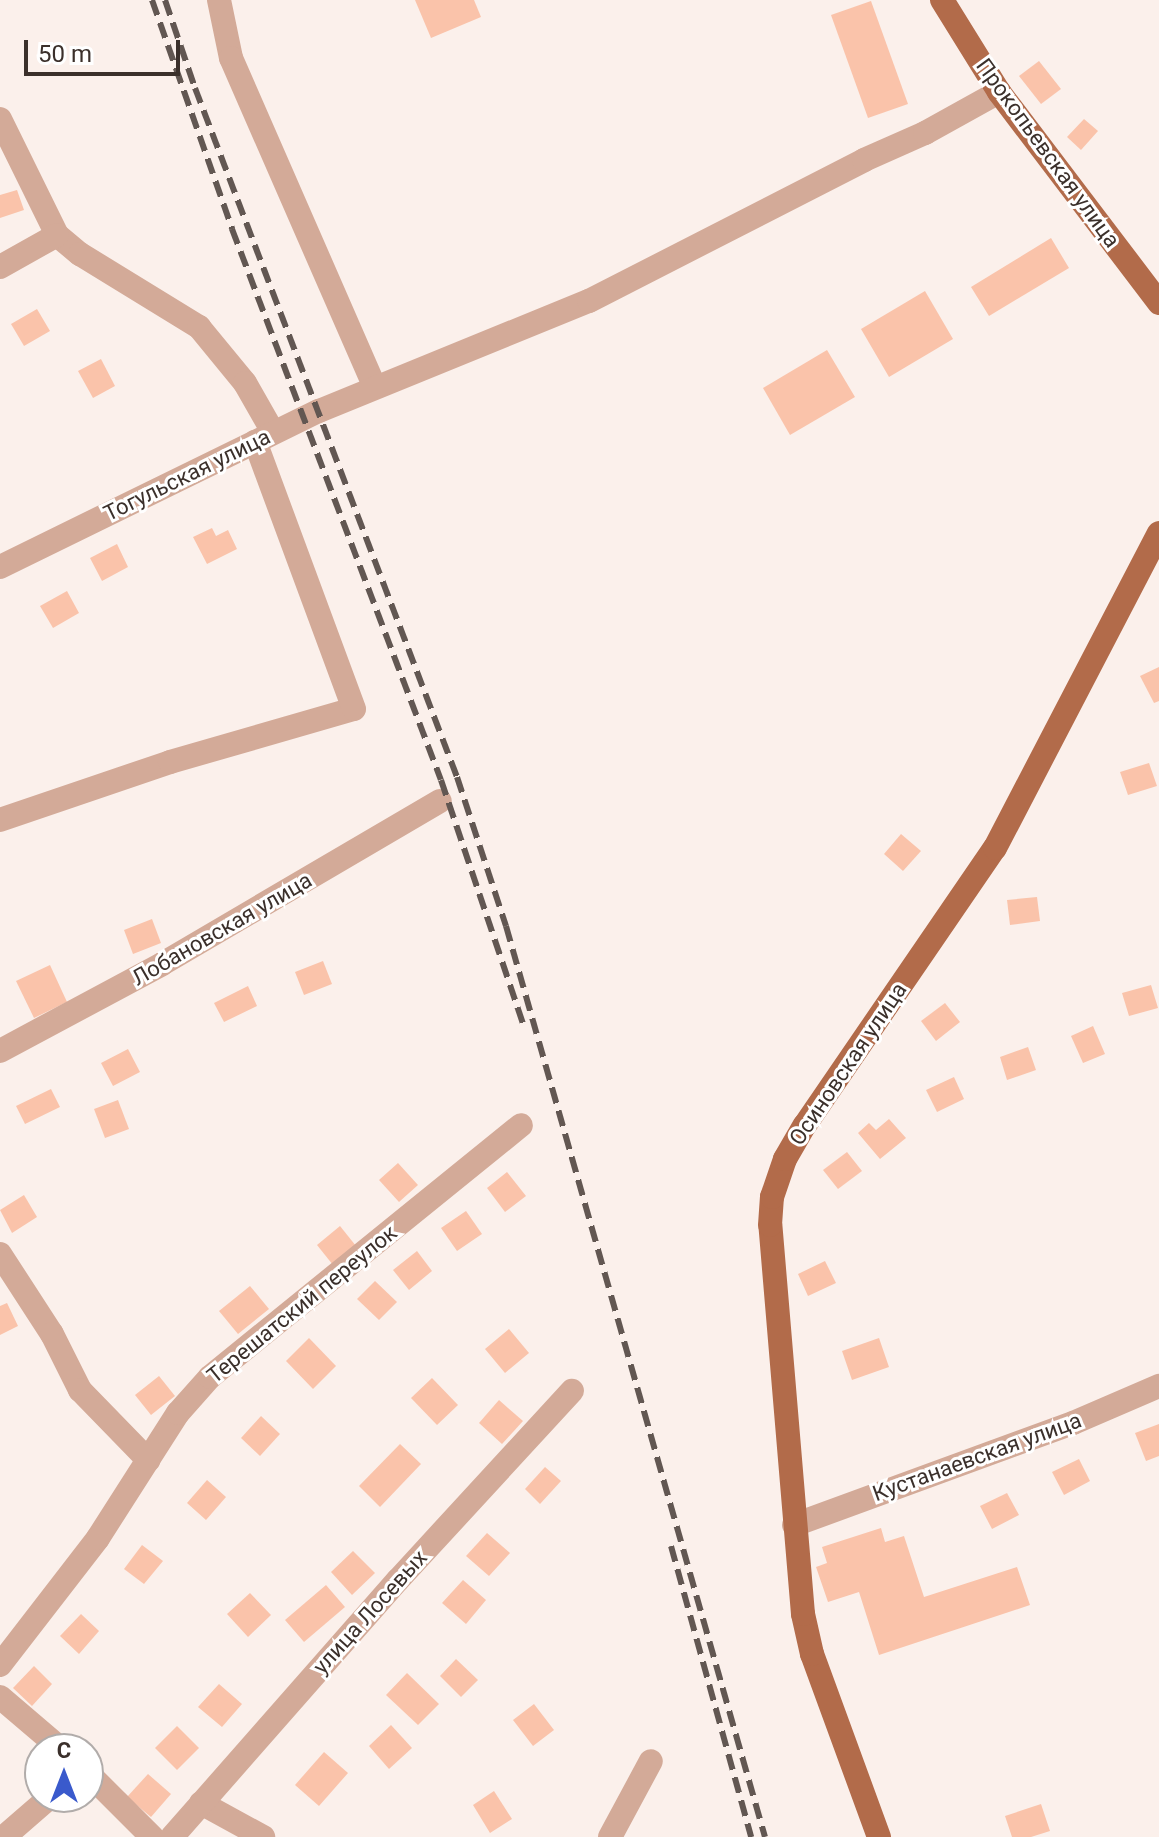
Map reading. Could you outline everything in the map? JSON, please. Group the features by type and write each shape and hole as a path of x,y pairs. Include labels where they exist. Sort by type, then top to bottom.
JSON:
{"main road":[{"name":"Прокопьевская улица","path":"942,0 999,92 1159,303"},
{"name":"Осиновская улица","path":"879,1837 812,1654 799,1583 770,1225 772,1197 785,1159 805,1125 995,848 1159,533"}],"street":[{"path":"219,0 231,58 375,387"},
{"name":"Тогульская улица","path":"0,567 264,437 375,387 589,301 864,160 925,133 999,92"},
{"path":"0,119 9,158 57,235 80,254 199,327 245,383 354,709 170,762 0,820"},
{"path":"0,267 57,235"},
{"name":"Лобановская улица","path":"0,1051 162,964 440,801"},
{"name":"Терешатский переулок","path":"0,1665 98,1538 178,1413 210,1377 521,1125"},
{"path":"0,1254 52,1334 80,1390 148,1460"},
{"name":"Кустанаевская улица","path":"794,1525 1073,1423 1159,1386"},
{"name":"улица Лосевых","path":"172,1837 398,1580 572,1391"},
{"path":"0,1697 42,1733"},
{"path":"610,1837 651,1761"},
{"path":"104,1789 152,1837"},
{"path":"201,1803 263,1837"},
{"path":"4,1837 32,1813"}],"building":[{"path":"415,0 474,0 481,17 431,38"},
{"path":"871,1 908,104 868,118 831,15"},
{"path":"1039,61 1061,89 1041,104 1019,76"},
{"path":"1084,119 1098,131 1081,150 1067,137"},
{"path":"17,190 24,210 0,218 0,195"},
{"path":"1051,238 1069,268 989,316 971,287"},
{"path":"925,291 953,339 889,377 861,329"},
{"path":"37,309 50,331 24,346 11,324"},
{"path":"827,350 855,397 790,435 763,388"},
{"path":"101,359 115,386 93,398 78,371"},
{"path":"212,528 216,536 228,530 237,549 207,564 193,537"},
{"path":"117,544 128,567 102,581 90,558"},
{"path":"67,591 79,613 53,628 40,606"},
{"path":"1159,667 1159,701 1154,703 1140,676"},
{"path":"1149,763 1157,786 1128,795 1120,772"},
{"path":"901,834 921,851 903,871 884,854"},
{"path":"1037,897 1040,921 1010,925 1007,900"},
{"path":"152,919 161,943 133,954 124,930"},
{"path":"323,961 332,984 304,995 295,972"},
{"path":"50,965 67,1002 34,1018 16,981"},
{"path":"1151,985 1158,1008 1129,1016 1122,993"},
{"path":"248,986 257,1006 224,1022 214,1003"},
{"path":"945,1003 960,1022 936,1041 921,1021"},
{"path":"1093,1026 1105,1054 1083,1063 1071,1036"},
{"path":"1028,1047 1036,1070 1007,1080 1000,1057"},
{"path":"128,1049 140,1072 113,1086 101,1063"},
{"path":"954,1077 964,1099 937,1112 926,1090"},
{"path":"51,1089 60,1107 25,1124 16,1106"},
{"path":"118,1100 129,1129 105,1138 94,1109"},
{"path":"889,1119 906,1138 880,1159 858,1133 869,1123 876,1130"},
{"path":"847,1152 862,1171 838,1189 823,1170"},
{"path":"398,1163 418,1185 399,1202 379,1180"},
{"path":"507,1172 526,1196 505,1212 487,1188"},
{"path":"24,1195 37,1217 12,1233 0,1210"},
{"path":"466,1211 482,1234 457,1251 441,1228"},
{"path":"340,1226 356,1246 333,1265 317,1245"},
{"path":"417,1251 432,1271 409,1290 393,1270"},
{"path":"825,1261 836,1283 808,1296 798,1274"},
{"path":"375,1281 397,1302 379,1320 357,1299"},
{"path":"250,1286 269,1309 238,1334 219,1311"},
{"path":"7,1303 18,1326 0,1335 0,1306"},
{"path":"509,1329 529,1353 505,1373 485,1349"},
{"path":"309,1338 336,1366 313,1389 286,1361"},
{"path":"879,1338 889,1367 852,1380 842,1351"},
{"path":"159,1376 175,1396 151,1415 135,1395"},
{"path":"432,1378 458,1405 437,1425 411,1398"},
{"path":"499,1400 523,1421 502,1444 479,1423"},
{"path":"261,1416 280,1434 260,1456 241,1438"},
{"path":"1159,1424 1159,1456 1146,1461 1135,1433"},
{"path":"400,1444 421,1464 380,1507 359,1486"},
{"path":"1079,1459 1090,1481 1064,1495 1052,1472"},
{"path":"545,1467 561,1481 540,1504 525,1489"},
{"path":"207,1480 226,1497 206,1520 187,1503"},
{"path":"1007,1493 1019,1515 992,1529 980,1506"},
{"path":"881,1528 885,1542 904,1536 924,1597 1017,1567 1030,1605 879,1655 859,1592 828,1602 816,1567 827,1563 822,1547"},
{"path":"487,1533 510,1553 489,1576 466,1556"},
{"path":"142,1545 163,1561 144,1584 124,1569"},
{"path":"353,1551 375,1573 352,1595 331,1572"},
{"path":"463,1580 486,1600 466,1624 442,1603"},
{"path":"326,1585 345,1607 304,1642 285,1620"},
{"path":"250,1593 271,1615 248,1637 227,1614"},
{"path":"81,1614 99,1631 79,1654 60,1636"},
{"path":"456,1659 478,1680 461,1697 440,1676"},
{"path":"34,1666 52,1684 32,1706 13,1688"},
{"path":"407,1673 439,1704 418,1725 386,1695"},
{"path":"219,1684 242,1704 222,1727 198,1707"},
{"path":"534,1704 554,1730 533,1746 513,1720"},
{"path":"391,1725 412,1748 389,1769 369,1746"},
{"path":"177,1726 199,1748 177,1770 155,1748"},
{"path":"324,1752 348,1773 319,1806 295,1785"},
{"path":"148,1774 171,1794 151,1817 127,1797"},
{"path":"494,1791 512,1819 490,1833 473,1805"},
{"path":"1041,1804 1050,1831 1031,1837 1012,1837 1005,1816"}],"railway":[{"path":"152,0 232,229 441,780 524,1026"},
{"path":"165,0 195,88 457,777 506,926 765,1837"},
{"path":"671,1546 751,1837"}]}
